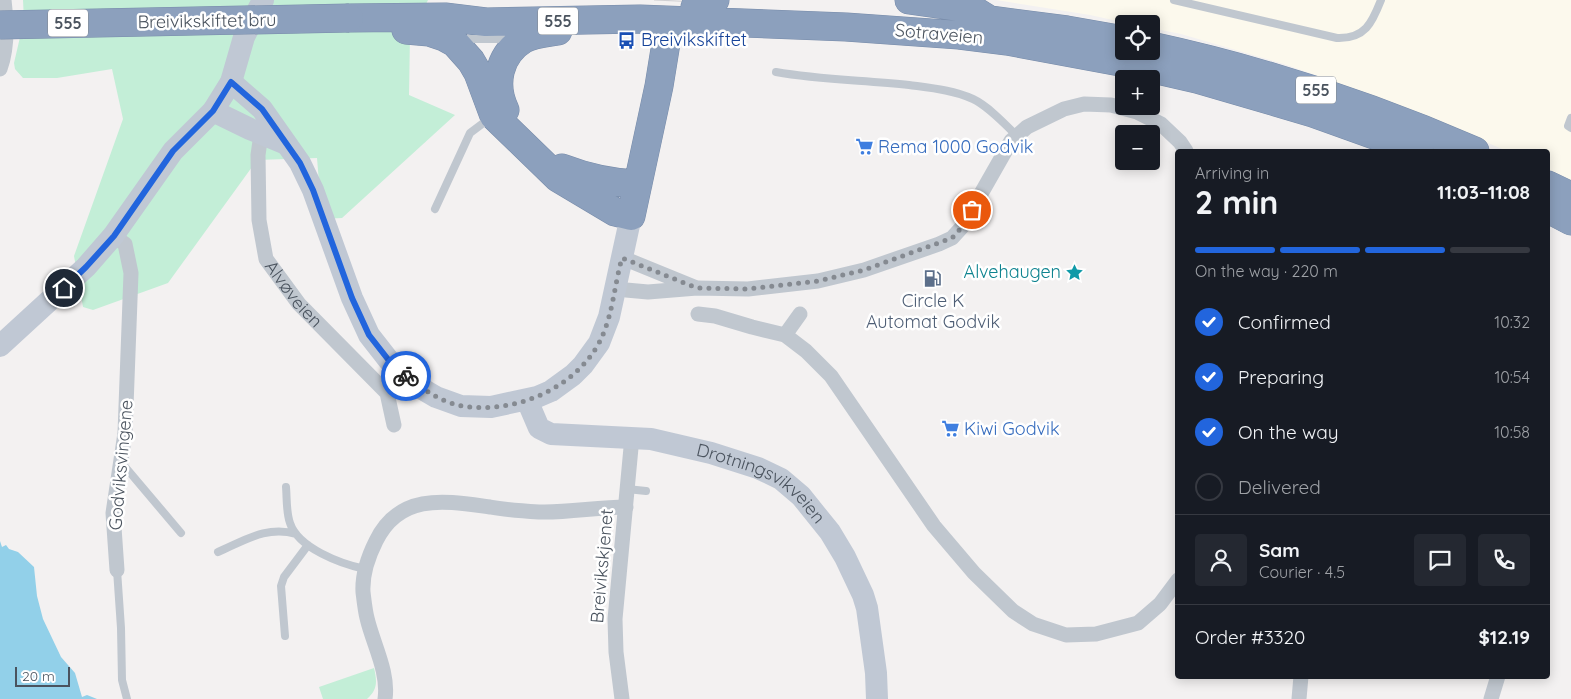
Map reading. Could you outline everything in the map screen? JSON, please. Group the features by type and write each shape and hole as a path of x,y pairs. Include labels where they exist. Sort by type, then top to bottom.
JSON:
{"highway":[{"name":"555","path":"909,0 972,9 990,20"},
{"name":"Sotraveien","path":"444,27 483,10 705,4 832,8 990,20 1115,38"},
{"name":"Breivikskiftet bru","path":"0,25 349,18 414,24 429,32 444,27"},
{"name":"Sotraveien","path":"444,27 486,22 640,19 669,32 846,27 902,30 1007,41 1058,49 1162,71 1258,95 1413,149"},
{"name":"555","path":"444,27 471,61 500,113 517,137 558,178 615,212 631,216"},
{"name":"555","path":"500,113 499,73 508,54 525,39 559,31 640,28 669,32"},
{"path":"631,216 669,32"},
{"name":"555","path":"1160,48 1214,60 1314,90 1382,114 1470,149"},
{"name":"555","path":"540,159 586,177 622,184 638,184"},
{"path":"1550,186 1571,196"},
{"path":"1550,210 1571,221"}],"main road":[{"path":"0,346 86,267 114,236 173,151 213,111 231,82 244,37 263,0"},
{"path":"231,82 262,109 266,127"},
{"path":"213,111 266,127 284,143 300,163 313,190 352,298 369,335 394,367 436,397 461,406 491,407 527,400 551,391 583,365 599,343 609,317 631,216"},
{"name":"Drotningsvikveien","path":"527,400 539,428 551,434 651,439 711,453 758,468 781,479 801,496 830,532 845,557 863,595 870,627 876,673 877,699"}],"street":[{"path":"0,69 6,38 4,0"},
{"path":"616,288 648,292 697,288 748,289 818,281 864,270 952,238 962,227 1011,141 1027,127 1064,109 1084,104 1111,105 1137,112 1161,124 1185,149"},
{"name":"Alvøveien","path":"266,127 258,155 259,220 266,259 299,304 387,393 394,425"},
{"name":"Godviksvingene","path":"114,236 125,244 131,273 125,434 113,513 117,570"},
{"path":"622,258 697,288"},
{"path":"698,314 715,316 785,334 806,350 831,376 934,526 974,573 1013,611 1033,624 1066,635 1096,634 1138,623 1160,604 1175,584"},
{"path":"785,334 800,314"},
{"name":"Breivikskjenet","path":"622,699 616,652 615,619 632,437"},
{"path":"385,699 384,675 366,617 363,591 365,569 380,532 392,519 405,510 423,504 445,501 541,512 600,507 626,507"},
{"path":"1299,699 1301,679"},
{"path":"1490,699 1497,679"}],"lane":[{"path":"1174,0 1337,38 1348,38 1359,34 1373,21 1381,0"},
{"name":"555","path":"444,27 466,40 525,39"},
{"path":"776,72 809,78 881,82 942,89 974,99 1003,121 1017,136"},
{"path":"435,209 470,133 483,122 500,113"},
{"path":"1571,118 1568,126 1571,128"},
{"path":"121,462 181,533"},
{"path":"286,487 290,522 296,534 308,545 331,558 365,569"},
{"path":"628,489 646,491"},
{"path":"218,552 260,534 272,531 285,531 296,534"},
{"path":"285,636 281,586 284,577 308,545"},
{"name":"Godviksvingene","path":"117,570 122,680 128,699"}],"shaded area":[{"path":"996,0 1571,0 1571,182 1550,171 1550,149 1502,149 1389,101 1284,64 1181,34 1160,30 1160,15 1115,15 1115,20"}],"green space":[{"path":"23,0 428,0 410,36 409,95 455,115 342,218 322,219 317,158 257,160 168,283 93,310 83,307 74,256 123,119 112,69 57,78 23,78 15,69 14,63 24,20"},
{"path":"374,668 376,685 367,699 323,699 319,687"}],"water":[{"path":"0,541 2,547 6,545 9,549 18,552 34,567 37,596 43,619 61,657 75,673 82,697 87,695 97,699 0,699"}],"tunnel":[{"path":"666,43 668,0"}],"way so far":[{"path":"406,376 436,397 461,406 491,407 527,400 551,391 573,375 599,343 609,317 622,258 697,288 748,289 818,281 864,270 939,244 952,238 962,227 972,210"}],"place":[{"name":"Breivikskiftet","path":"627,40"},
{"name":"Rema 1000 Godvik","path":"864,147"},
{"name":"Alvehaugen","path":"1075,272"},
{"name":"Circle K Automat Godvik","path":"933,278"},
{"name":"Kiwi Godvik","path":"950,429"}],"route":[{"path":"64,288 114,236 173,151 213,111 231,82 262,109 271,120 284,143 300,163 313,190 352,298 369,335 394,367 406,376"}]}
